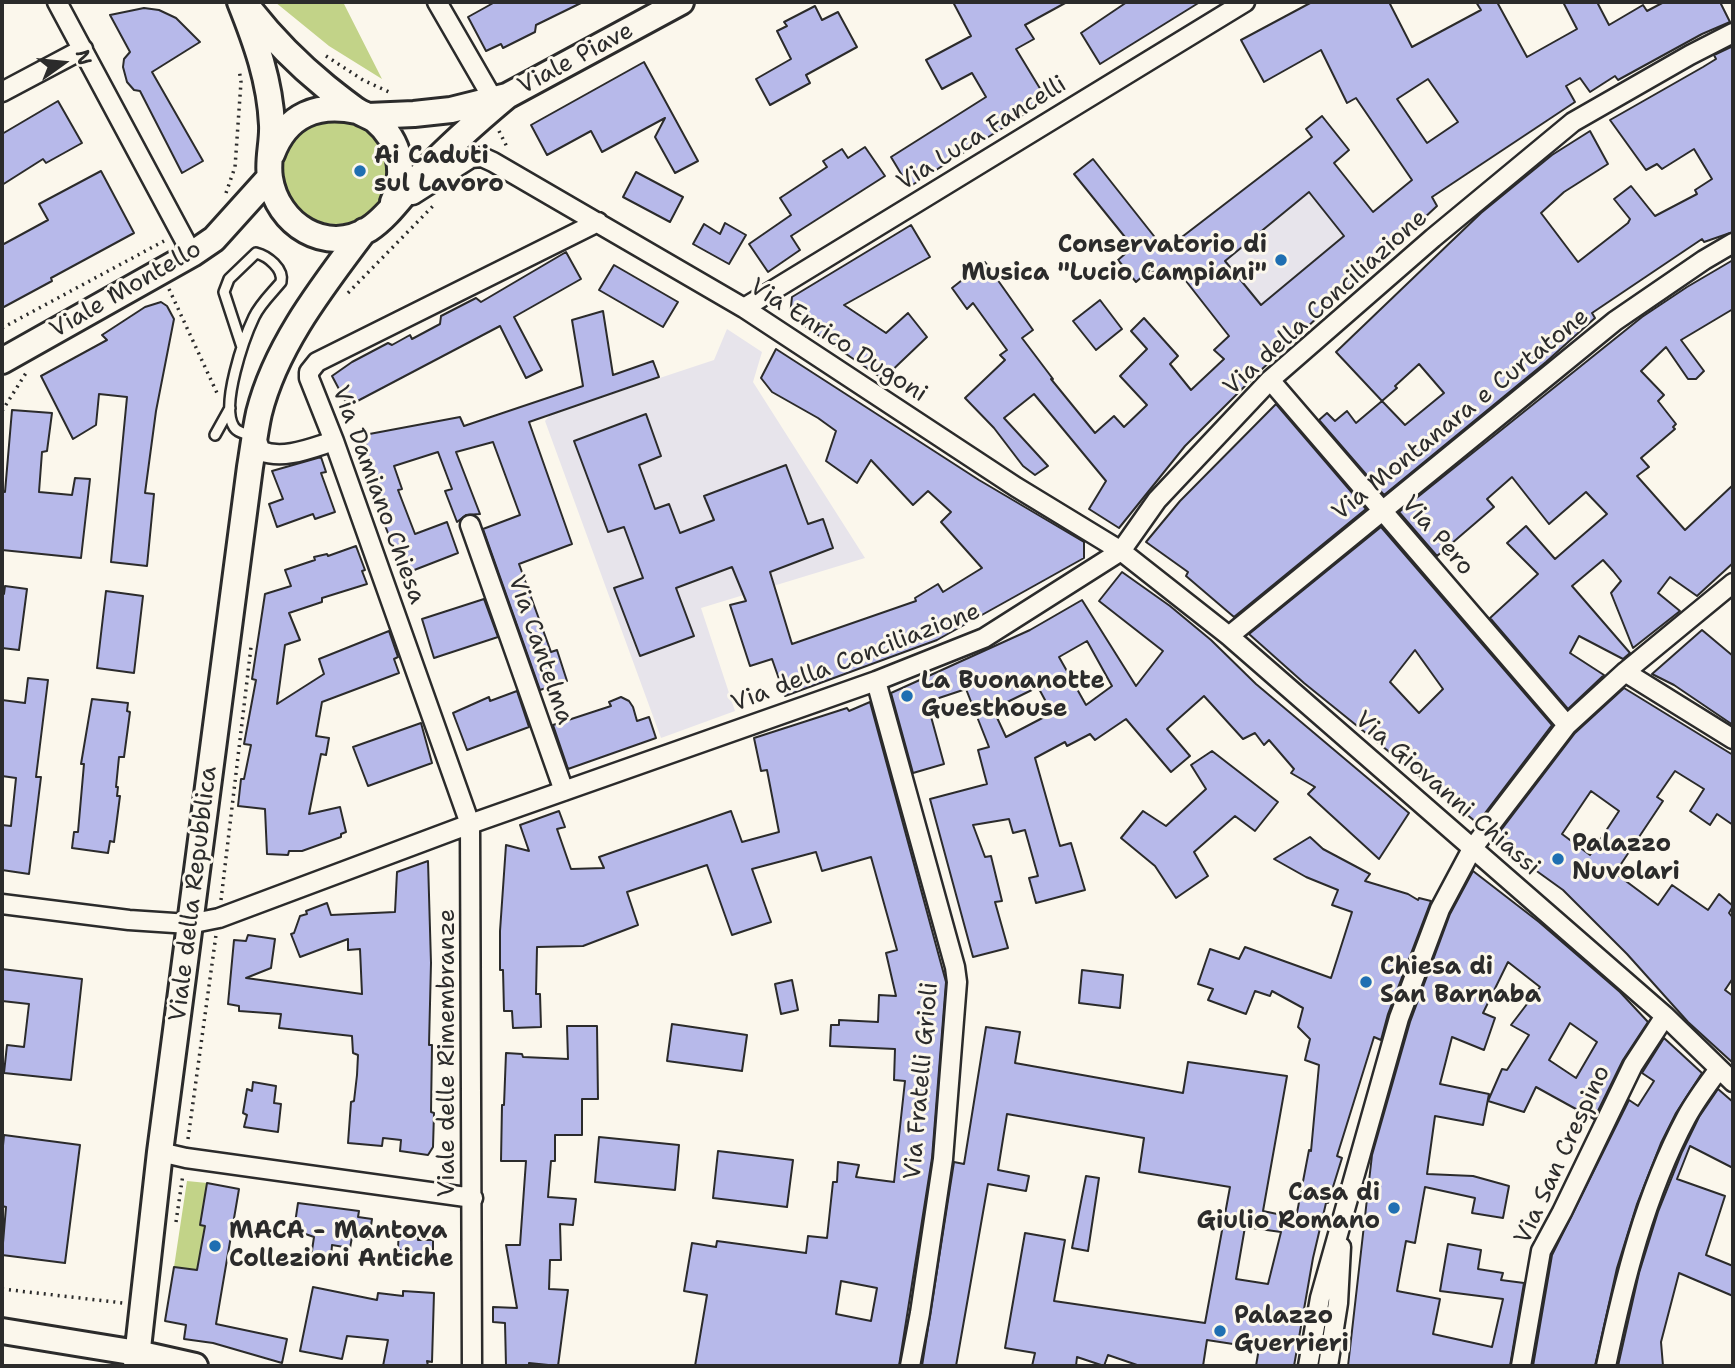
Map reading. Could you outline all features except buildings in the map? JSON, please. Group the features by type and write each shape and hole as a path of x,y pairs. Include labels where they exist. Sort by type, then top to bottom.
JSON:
{"main road":[{"path":"242,2 284,49 326,86 387,132 397,151 401,170 400,187 389,210"},
{"path":"242,2 263,61 272,125 270,167 276,201 286,216 313,235 347,237 372,227 500,97"},
{"name":"Viale Piave","path":"500,97 681,2"},
{"path":"270,167 276,143 291,123 311,111 337,107 363,113 414,114 451,110 500,97"},
{"name":"Viale Montello","path":"2,375 12,356 144,279 186,243 214,239 270,167"},
{"name":"Viale della Repubblica","path":"137,1360 189,924 260,411 282,354 322,288 364,232"},
{"path":"2,1331 137,1360 195,1366"}],"street":[{"path":"57,2 186,243"},
{"path":"437,2 500,97"},
{"name":"Via Luca Fancelli","path":"744,308 1245,2"},
{"name":"Via della Conciliazione","path":"2,904 130,920 189,924 219,918 470,824 876,681 984,638 1121,551 1157,500 1270,380 1433,238 1573,122 1690,55 1732,36"},
{"path":"2,92 82,49"},
{"name":"Via Enrico Dugoni","path":"389,210 471,158 482,157 524,178 744,308 1016,487 1121,551"},
{"name":"Via Damiano Chiesa","path":"470,824 309,372 317,362 598,222"},
{"name":"Via Montanara e Curtatone","path":"1229,636 1615,321 1733,243"},
{"name":"Via Pero","path":"1270,380 1567,725"},
{"path":"255,436 261,451 273,456 334,441"},
{"name":"Via Cantelma","path":"470,525 564,791"},
{"name":"Via Giovanni Chiassi","path":"1121,551 1229,636 1665,1016 1733,1082"},
{"path":"1308,1366 1320,1298 1399,1018 1440,909 1472,849 1567,725 1625,672 1733,583"},
{"path":"1625,672 1733,740"},
{"name":"Via Fratelli Grioli","path":"876,681 957,982 943,1160 910,1366"},
{"name":"Viale delle Rimembranze","path":"470,824 472,1366"},
{"name":"Via San Crespino","path":"1521,1366 1541,1251 1633,1065 1665,1016"},
{"path":"1606,1366 1639,1231 1672,1146 1687,1116 1719,1069"},
{"path":"160,1152 186,1158 473,1198"},
{"path":"1328,1366 1338,1303 1343,1212"}],"lane":[{"path":"215,435 230,408 242,347 254,316 281,282 280,270 256,253 229,279 224,292 242,347"},
{"path":"230,408 235,428 255,436"}],"path":[{"path":"321,53 363,80 399,95"},
{"path":"224,197 235,167 241,82 237,59"},
{"path":"459,186 479,183"},
{"path":"346,295 437,202"},
{"path":"2,328 186,243"},
{"path":"168,285 221,401"},
{"path":"176,1226 219,918 251,646"},
{"path":"2,1289 144,1305"}],"shaded area":[{"name":"Conservatorio di Musica \"Lucio Campiani\"","path":"1312,137 1397,243 1260,371 1229,336 1179,240"},
{"path":"727,329 762,352 753,382 865,558 701,608 735,711 661,738 545,421 551,414 714,360"}],"green space":[{"path":"275,2 343,2 382,79 329,46"},
{"path":"336,118 356,122 374,133 385,151 389,171 385,191 374,209 356,220 336,224 316,220 298,209 287,191 283,171 287,151 298,133 316,122"},
{"path":"187,1181 207,1183 200,1224 205,1226 197,1271 174,1267"}],"place":[{"name":"Ai Caduti sul Lavoro","path":"360,171"},
{"name":"Conservatorio di Musica \"Lucio Campiani\"","path":"1281,260"},
{"name":"La Buonanotte Guesthouse","path":"907,696"},
{"name":"Palazzo Nuvolari","path":"1558,859"},
{"name":"Chiesa di San Barnaba","path":"1366,982"},
{"name":"Casa di Giulio Romano","path":"1394,1208"},
{"name":"MACA - Mantova Collezioni Antiche","path":"215,1246"},
{"name":"Palazzo Guerrieri","path":"1220,1331"}]}
